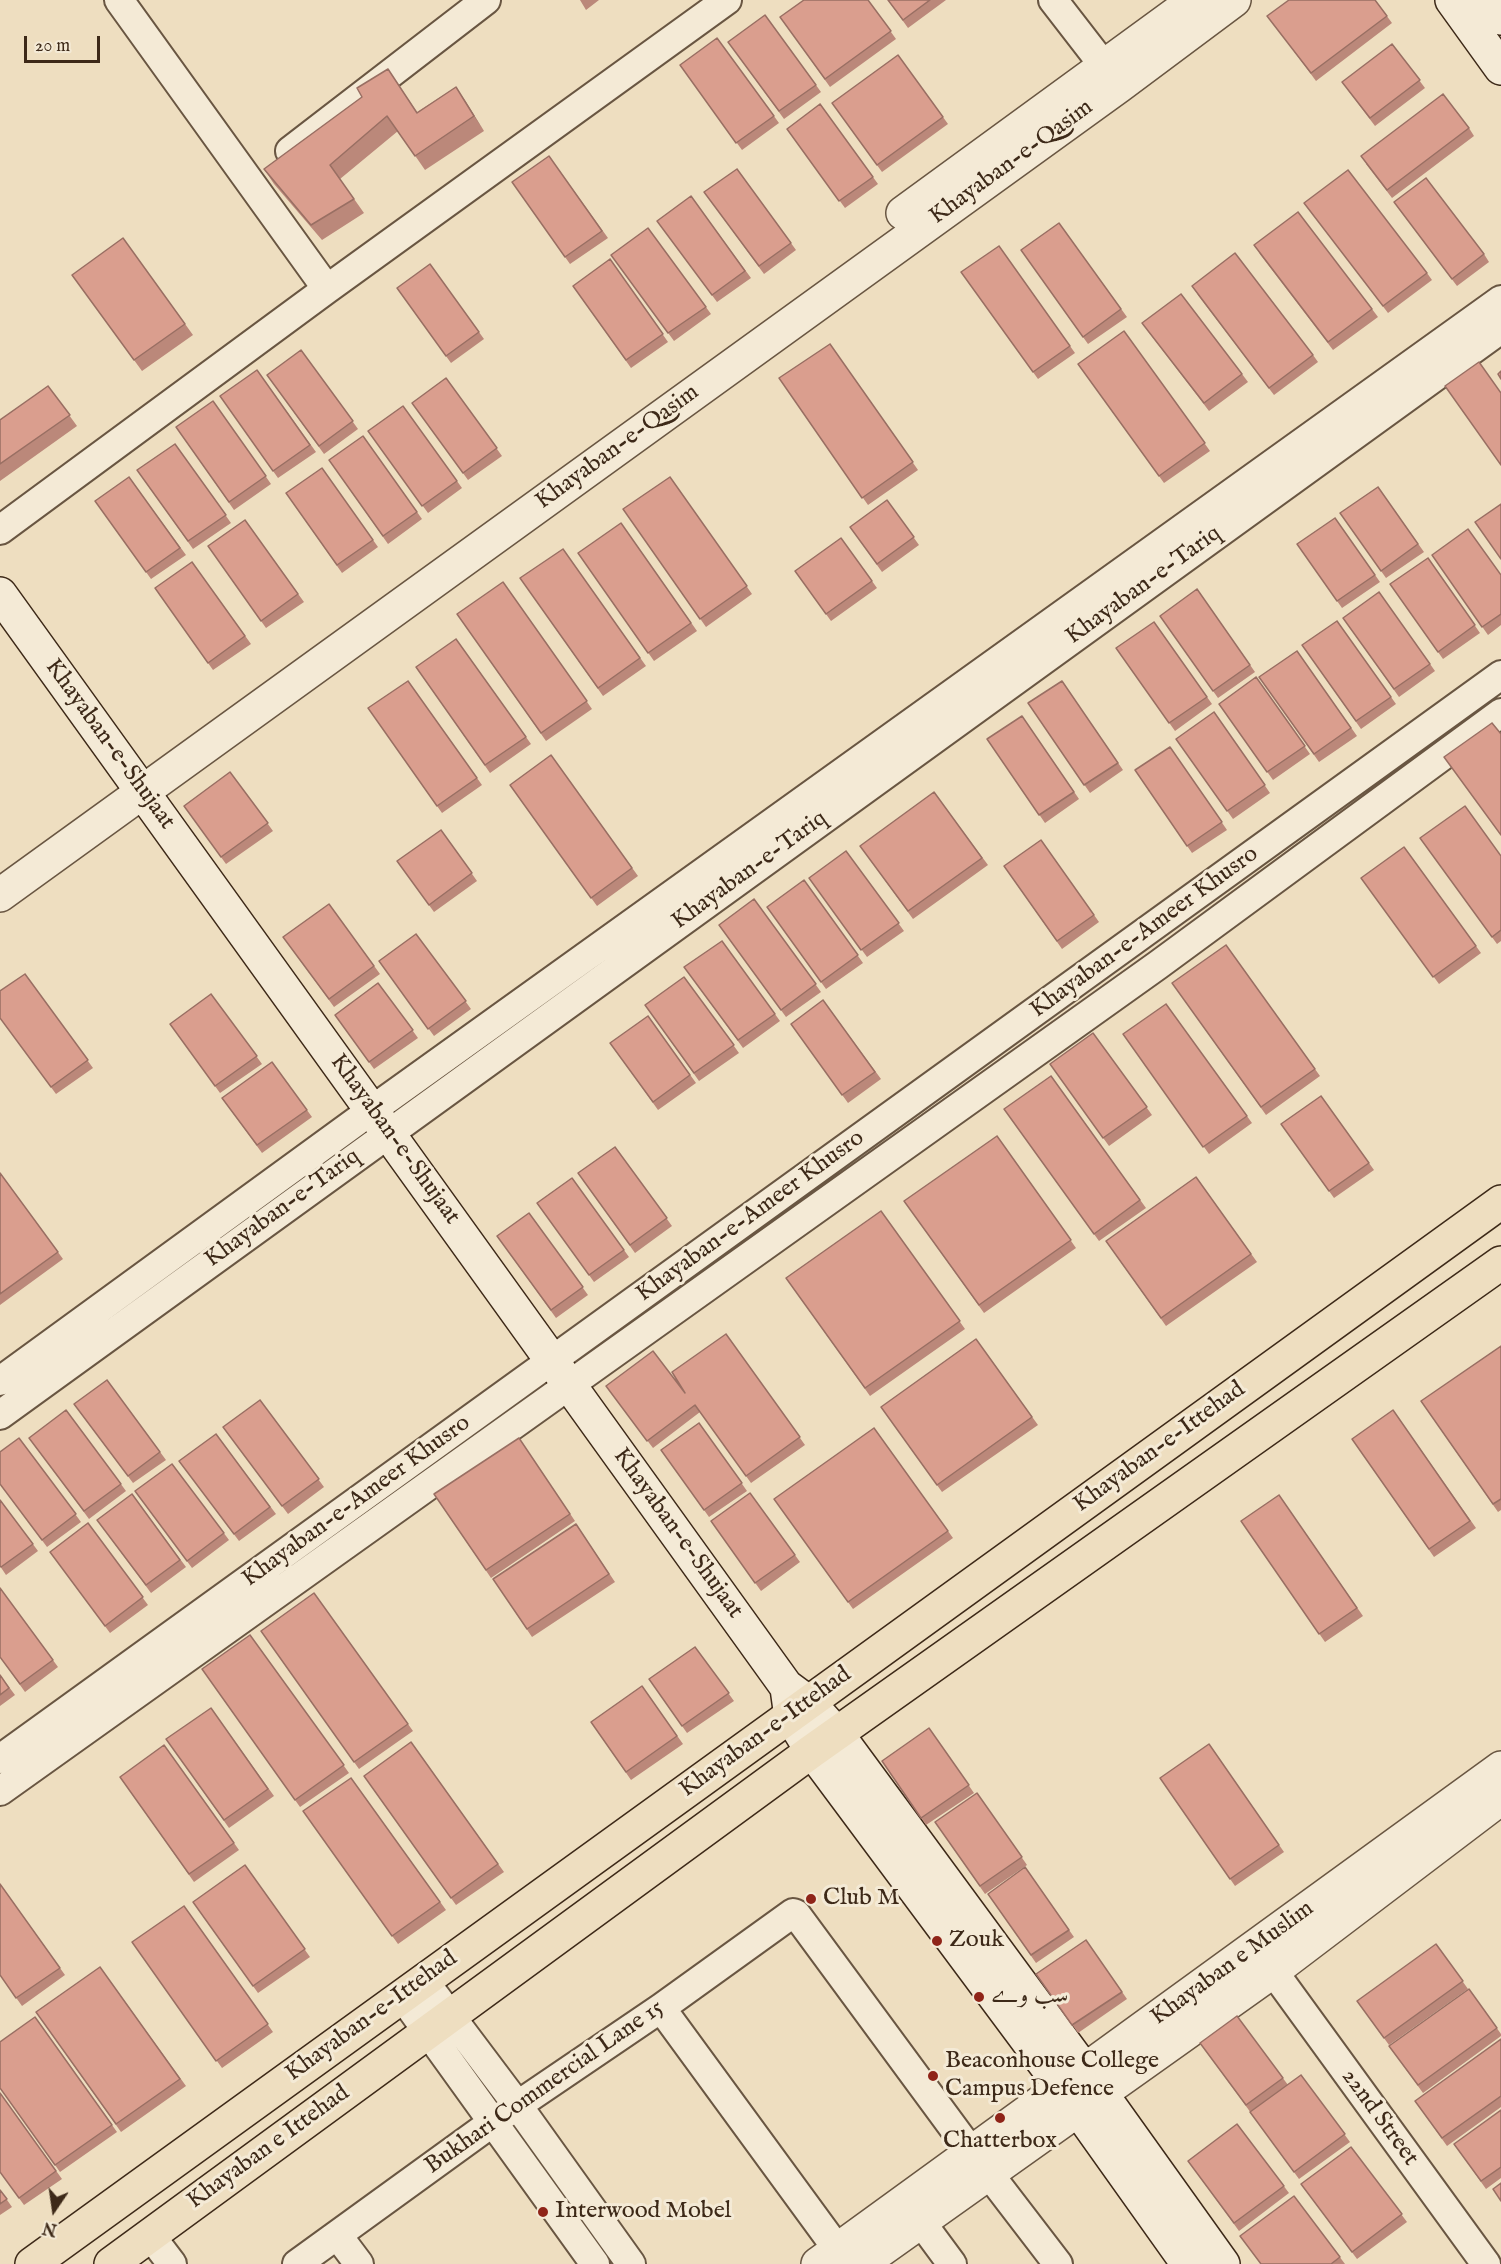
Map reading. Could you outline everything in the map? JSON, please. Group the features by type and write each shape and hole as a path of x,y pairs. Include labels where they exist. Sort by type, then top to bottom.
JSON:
{"main road":[{"name":"Khayaban-e-Ittehad","path":"32,2264 413,1989 799,1704 1501,1202"},
{"name":"Khayaban-e-Ittehad","path":"439,2023 826,1741 1501,1263"},
{"path":"828,1700 833,1713 846,1720 826,1741 803,1749 800,1736 788,1727 799,1704 828,1700"},
{"name":"Khayaban e Ittehad","path":"133,2253 439,2023"}],"street":[{"path":"119,0 327,289"},
{"path":"250,182 486,0"},
{"path":"0,530 327,289 727,0"},
{"path":"1053,0 1112,76"},
{"name":"Khayaban-e-Qasim","path":"1112,76 1195,0"},
{"name":"Khayaban-e-Qasim","path":"0,895 136,783 1112,76 1234,0"},
{"path":"1452,0 1501,68"},
{"path":"1488,0 1501,18"},
{"name":"Khayaban-e-Tariq","path":"1259,489 1501,300"},
{"name":"Khayaban-e-Tariq","path":"0,1381 380,1121 1259,489 1501,329"},
{"name":"Khayaban-e-Shujaat","path":"0,594 799,1704"},
{"name":"Khayaban-e-Ameer Khusro","path":"0,1791 561,1372 1077,982 1501,675"},
{"name":"Khayaban-e-Ameer Khusro","path":"0,1759 561,1372 1092,1011 1501,714"},
{"name":"Khayaban-e-Qasim","path":"0,867 136,783"},
{"path":"1122,949 1117,957 1120,972 1134,979 1143,975"},
{"path":"1077,982 1088,983 1096,991 1097,1002 1092,1011"},
{"name":"Khayaban-e-Tariq","path":"0,1415 380,1121"},
{"path":"826,1741 1082,2091 1223,2264"},
{"name":"Khayaban e Muslim","path":"839,2259 1082,2091 1501,1768"},
{"name":"Khayaban e Muslim","path":"1082,2091 1273,1971 1501,1798"},
{"name":"Bukhari Commercial Lane 15","path":"297,2264 494,2122 661,2008 793,1913 981,2163"},
{"name":"22nd Street","path":"1273,1971 1486,2264"},
{"path":"413,1989 439,2023 518,2106 631,2264"},
{"path":"661,2008 839,2259"},
{"path":"439,2023 494,2122 596,2264"},
{"path":"1082,2091 1188,2264"},
{"path":"981,2163 1058,2264"},
{"name":"Khayaban e Muslim","path":"839,2259 921,2223 981,2163"},
{"path":"921,2223 952,2264"},
{"path":"338,2236 359,2264"},
{"path":"133,2253 172,2264"}],"building":[{"path":"804,0 868,0 891,31 825,79 780,17"},
{"path":"888,0 930,0 903,20"},
{"path":"1289,0 1375,0 1387,16 1311,73 1267,16"},
{"path":"765,15 816,85 779,111 728,42"},
{"path":"717,38 774,116 736,143 680,65"},
{"path":"1392,44 1420,80 1370,118 1342,82"},
{"path":"898,55 943,117 877,165 832,103"},
{"path":"388,69 417,113 456,87 474,116 415,156 387,116 330,165 354,199 311,225 264,169 362,97 357,88"},
{"path":"1443,94 1469,128 1387,190 1361,156"},
{"path":"820,104 873,177 839,201 787,129"},
{"path":"549,156 602,231 565,257 512,182"},
{"path":"737,169 791,243 759,266 704,192"},
{"path":"1348,170 1427,273 1383,306 1304,203"},
{"path":"1426,178 1484,254 1452,279 1394,202"},
{"path":"691,196 745,271 712,295 657,221"},
{"path":"1298,212 1372,309 1328,342 1254,245"},
{"path":"1059,223 1121,309 1083,337 1021,250"},
{"path":"648,228 706,307 668,333 611,255"},
{"path":"123,238 185,324 134,360 72,275"},
{"path":"999,246 1070,346 1033,372 961,272"},
{"path":"1235,253 1313,355 1269,388 1192,286"},
{"path":"610,259 663,334 626,360 573,286"},
{"path":"430,264 479,332 446,356 397,288"},
{"path":"1181,294 1242,374 1204,403 1142,323"},
{"path":"1124,331 1205,443 1159,476 1078,364"},
{"path":"830,344 913,462 862,498 779,378"},
{"path":"301,350 353,421 319,446 267,375"},
{"path":"1479,362 1501,393 1501,465 1445,386"},
{"path":"257,370 310,445 273,471 220,396"},
{"path":"446,378 497,448 463,473 412,403"},
{"path":"48,386 70,415 0,464 0,420"},
{"path":"213,401 266,476 229,502 176,427"},
{"path":"403,406 457,481 422,506 368,431"},
{"path":"363,436 417,512 383,536 329,460"},
{"path":"175,444 226,515 188,541 137,470"},
{"path":"322,468 373,540 337,565 286,493"},
{"path":"129,477 180,548 146,572 95,501"},
{"path":"670,477 747,586 700,619 623,509"},
{"path":"1378,487 1418,544 1381,571 1340,513"},
{"path":"887,500 914,537 877,564 850,527"},
{"path":"1501,504 1501,559 1475,522"},
{"path":"1335,518 1375,575 1337,601 1297,544"},
{"path":"245,520 298,594 261,621 208,546"},
{"path":"621,523 691,623 648,653 578,553"},
{"path":"1468,529 1501,575 1501,614 1482,627 1432,555"},
{"path":"841,538 872,581 826,614 795,571"},
{"path":"563,549 640,658 598,688 520,578"},
{"path":"1428,558 1475,625 1438,652 1390,584"},
{"path":"192,562 245,636 208,663 155,588"},
{"path":"503,582 587,701 541,733 457,614"},
{"path":"1197,589 1250,665 1213,691 1160,616"},
{"path":"1379,592 1430,664 1394,689 1343,618"},
{"path":"1337,621 1391,697 1356,721 1302,645"},
{"path":"1154,622 1207,697 1169,723 1116,648"},
{"path":"456,639 526,737 485,765 416,667"},
{"path":"1297,651 1351,728 1314,754 1259,677"},
{"path":"1256,677 1305,746 1267,772 1219,704"},
{"path":"408,681 477,778 437,806 368,708"},
{"path":"1062,681 1118,763 1084,785 1028,703"},
{"path":"1214,712 1265,785 1227,811 1176,739"},
{"path":"1022,716 1074,792 1039,815 987,739"},
{"path":"1492,723 1501,734 1501,835 1444,757"},
{"path":"1170,747 1222,822 1187,846 1135,770"},
{"path":"551,755 632,868 591,898 510,785"},
{"path":"230,772 268,823 221,857 184,806"},
{"path":"934,792 982,858 908,911 860,846"},
{"path":"1465,806 1501,856 1501,930 1492,937 1420,838"},
{"path":"441,830 472,873 429,905 397,861"},
{"path":"1041,840 1094,915 1057,941 1004,866"},
{"path":"1404,847 1476,946 1433,977 1361,878"},
{"path":"846,851 899,923 861,950 809,878"},
{"path":"804,880 858,955 821,982 767,907"},
{"path":"754,899 816,984 781,1010 719,925"},
{"path":"329,904 374,966 329,999 283,937"},
{"path":"416,934 466,1001 428,1029 379,961"},
{"path":"722,941 775,1014 738,1040 684,967"},
{"path":"1226,945 1315,1069 1261,1107 1172,983"},
{"path":"25,974 88,1060 51,1087 0,1018 0,991"},
{"path":"684,977 734,1045 694,1073 645,1005"},
{"path":"378,983 413,1030 369,1062 335,1015"},
{"path":"211,994 257,1056 215,1086 170,1024"},
{"path":"823,1000 875,1072 842,1095 791,1024"},
{"path":"1166,1004 1247,1116 1203,1147 1123,1034"},
{"path":"648,1016 690,1075 653,1102 610,1043"},
{"path":"1093,1033 1147,1107 1103,1138 1050,1064"},
{"path":"272,1062 307,1110 257,1145 222,1098"},
{"path":"1051,1076 1140,1200 1094,1234 1004,1109"},
{"path":"1321,1096 1369,1163 1329,1191 1281,1124"},
{"path":"997,1136 1071,1240 979,1305 904,1201"},
{"path":"615,1147 667,1218 630,1245 578,1173"},
{"path":"0,1173 58,1252 0,1294"},
{"path":"1196,1177 1251,1254 1161,1318 1106,1241"},
{"path":"572,1178 624,1250 589,1275 537,1203"},
{"path":"881,1211 960,1321 865,1388 786,1278"},
{"path":"529,1213 583,1287 551,1310 497,1236"},
{"path":"726,1334 800,1437 746,1476 695,1405 647,1441 606,1386 653,1351 685,1393 672,1372"},
{"path":"976,1339 1032,1417 937,1485 881,1407"},
{"path":"1501,1346 1501,1499 1493,1504 1421,1401"},
{"path":"107,1380 160,1452 128,1476 74,1404"},
{"path":"260,1400 319,1479 282,1506 223,1427"},
{"path":"66,1410 121,1484 84,1511 29,1438"},
{"path":"1393,1410 1470,1521 1429,1549 1352,1439"},
{"path":"699,1423 742,1483 704,1510 661,1450"},
{"path":"874,1428 948,1531 848,1602 774,1499"},
{"path":"216,1434 270,1507 234,1534 179,1461"},
{"path":"19,1438 76,1514 42,1540 0,1484 0,1452"},
{"path":"519,1438 570,1514 486,1570 434,1494"},
{"path":"172,1464 224,1533 187,1561 135,1491"},
{"path":"750,1493 795,1555 755,1583 711,1521"},
{"path":"132,1494 180,1560 146,1585 97,1520"},
{"path":"1279,1495 1357,1608 1319,1634 1241,1521"},
{"path":"0,1500 33,1544 1,1567 0,1566"},
{"path":"88,1523 143,1597 105,1626 50,1552"},
{"path":"576,1524 609,1574 527,1629 493,1579"},
{"path":"0,1588 53,1660 20,1684 0,1657"},
{"path":"314,1593 408,1724 354,1762 261,1631"},
{"path":"250,1635 344,1765 295,1800 202,1669"},
{"path":"695,1647 729,1693 682,1726 649,1679"},
{"path":"0,1675 9,1688 0,1695"},
{"path":"642,1686 677,1736 626,1772 591,1722"},
{"path":"211,1708 268,1789 224,1820 166,1739"},
{"path":"929,1728 969,1785 921,1818 882,1761"},
{"path":"411,1742 498,1864 451,1898 364,1776"},
{"path":"1209,1744 1279,1845 1230,1879 1160,1778"},
{"path":"164,1745 234,1843 189,1874 120,1777"},
{"path":"351,1778 440,1902 392,1936 303,1811"},
{"path":"977,1793 1022,1857 980,1886 935,1822"},
{"path":"245,1865 305,1949 253,1986 193,1902"},
{"path":"1025,1867 1069,1930 1031,1955 988,1894"},
{"path":"0,1884 60,1968 16,1998 0,1975"},
{"path":"184,1906 268,2024 216,2061 132,1942"},
{"path":"1086,1940 1122,1992 1072,2025 1036,1974"},
{"path":"1436,1944 1463,1981 1384,2038 1357,2001"},
{"path":"100,1967 180,2079 116,2124 36,2012"},
{"path":"1469,1989 1497,2028 1418,2085 1389,2046"},
{"path":"1237,2016 1283,2078 1246,2105 1200,2043"},
{"path":"35,2017 112,2125 55,2165 0,2088 0,2042"},
{"path":"1501,2039 1501,2096 1442,2138 1415,2101"},
{"path":"1301,2075 1345,2134 1294,2172 1250,2112"},
{"path":"0,2093 56,2171 19,2198 0,2172"},
{"path":"1501,2110 1501,2167 1481,2181 1454,2144"},
{"path":"1237,2124 1284,2186 1234,2223 1188,2161"},
{"path":"1351,2147 1402,2214 1352,2252 1301,2184"},
{"path":"1501,2183 1501,2201 1493,2189"},
{"path":"0,2190 7,2199 0,2204"},
{"path":"1294,2196 1340,2257 1331,2264 1261,2264 1240,2236"}],"place":[{"name":"Club M","path":"811,1899"},
{"name":"Zouk","path":"937,1941"},
{"name":"سب وے","path":"979,1997"},
{"name":"Beaconhouse College Campus Defence","path":"933,2076"},
{"name":"Chatterbox","path":"1000,2118"},
{"name":"Interwood Mobel","path":"543,2212"}]}
